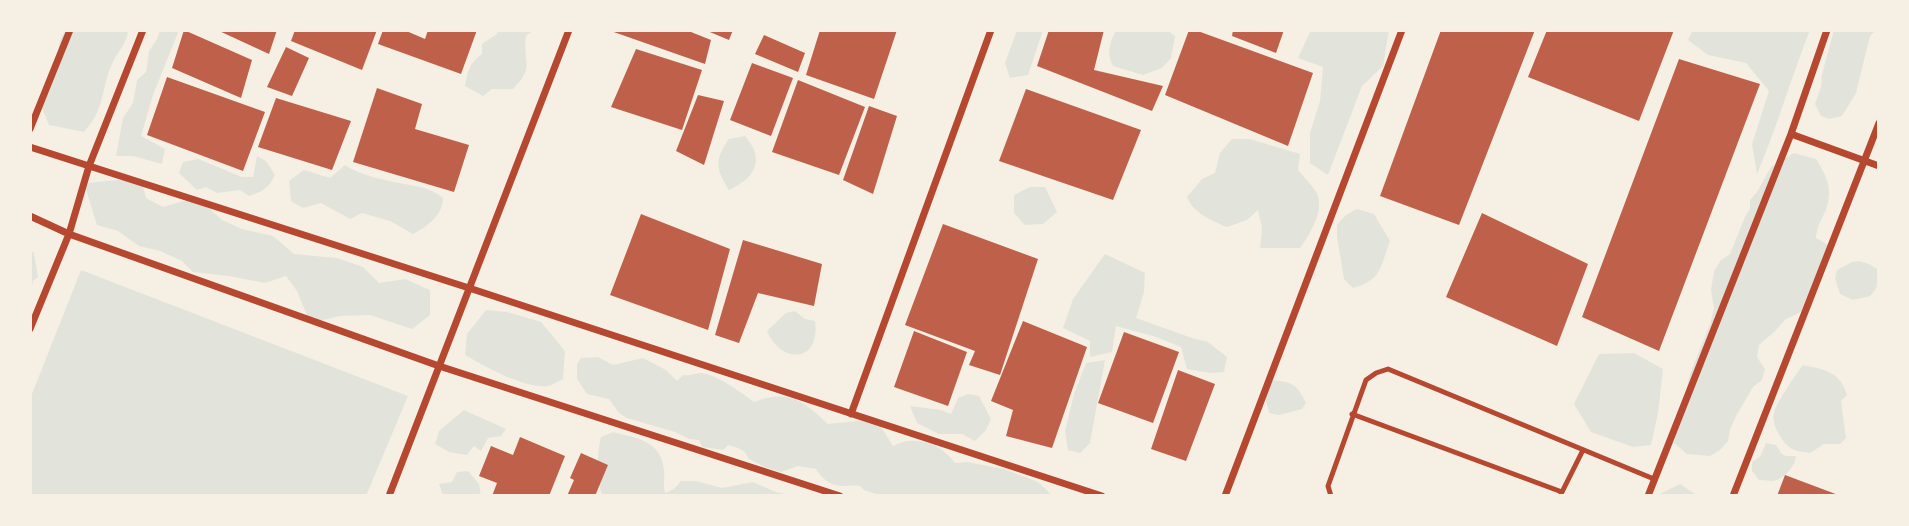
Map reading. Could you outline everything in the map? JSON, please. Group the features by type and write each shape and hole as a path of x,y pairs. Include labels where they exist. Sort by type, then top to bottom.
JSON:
{"street":[{"path":"30,129 70,30"},
{"path":"30,329 69,234 89,166 143,30"},
{"path":"389,496 569,30"},
{"path":"851,414 991,30"},
{"path":"1225,496 1402,30"},
{"path":"1648,496 1791,134 1826,30"},
{"path":"1733,496 1879,123"},
{"path":"1791,134 1879,166"},
{"path":"30,147 1102,496"},
{"path":"30,216 69,234 439,366 841,496"}],"lane":[{"path":"1331,496 1328,486 1366,380 1388,369 1654,479"},
{"path":"1352,414 1561,494 1583,450"}],"shaded area":[{"path":"66,30 128,30 125,42 110,70 100,105 84,132 49,125 42,108 59,66 59,46"},
{"path":"160,30 179,30 153,95 141,136 165,149 162,164 133,156 116,156 123,118 133,103 137,80 146,72 149,51"},
{"path":"495,30 534,30 526,36 527,64 520,81 513,89 492,89 483,96 465,86 472,64 482,54 482,44 498,33"},
{"path":"1017,30 1043,30 1028,75 1010,78 1005,63"},
{"path":"1116,30 1167,30 1175,36 1171,58 1162,68 1143,75 1113,66 1110,48"},
{"path":"1311,30 1389,30 1383,66 1362,86 1328,175 1310,163 1310,133 1320,101 1323,67 1298,58"},
{"path":"1693,30 1810,30 1757,174 1752,144 1769,91 1746,63 1708,55 1688,40"},
{"path":"1834,30 1876,30 1870,36 1856,93 1842,116 1829,119 1821,116 1815,104"},
{"path":"745,136 755,153 755,168 745,180 729,190 719,170 719,159 729,139"},
{"path":"1232,139 1250,139 1300,154 1298,170 1316,192 1319,206 1312,228 1300,248 1260,248 1262,228 1258,210 1247,220 1227,227 1204,216 1190,203 1187,197 1202,179 1215,173 1220,153"},
{"path":"1794,153 1816,159 1826,178 1828,204 1816,238 1832,247 1810,303 1799,313 1786,319 1759,345 1757,357 1765,369 1762,380 1753,387 1736,416 1728,441 1710,456 1687,454 1674,443 1690,374 1714,308 1711,290 1714,271 1721,260 1730,254 1750,209 1750,200 1771,167"},
{"path":"257,156 266,161 275,175 265,189 249,196 240,190 217,193 206,187 197,190 179,173 183,162 198,159 242,177 253,177"},
{"path":"345,165 369,176 432,191 443,198 440,210 429,224 413,234 390,221 362,213 350,219 321,203 303,208 291,201 289,181 304,170 330,178"},
{"path":"141,178 146,198 163,207 197,197 222,220 242,229 273,236 294,254 337,258 363,267 379,283 405,279 430,290 430,315 412,329 370,315 340,316 310,323 297,291 286,276 265,283 193,272 182,261 160,251 139,246 118,231 97,225 84,183"},
{"path":"1030,187 1045,187 1057,212 1043,224 1025,225 1014,213 1014,195"},
{"path":"1357,209 1374,214 1390,241 1379,271 1370,281 1353,288 1344,279 1337,225 1346,215"},
{"path":"30,250 34,253 38,277 33,281 30,297"},
{"path":"1105,254 1145,273 1144,292 1136,318 1208,342 1227,357 1224,372 1187,369 1181,347 1116,326 1112,352 1090,357 1090,341 1063,328 1073,299"},
{"path":"1859,261 1877,269 1879,280 1870,296 1853,300 1840,294 1835,278 1837,270"},
{"path":"81,270 408,396 366,496 30,496 30,399"},
{"path":"486,310 507,312 541,322 565,351 563,379 549,386 528,384 505,376 465,355 467,334"},
{"path":"795,311 805,319 815,321 815,335 806,352 790,354 773,342 767,331 786,313"},
{"path":"1634,353 1663,369 1651,445 1633,447 1591,432 1574,404 1599,354"},
{"path":"598,357 613,365 643,358 666,370 677,381 683,375 699,373 712,376 754,402 777,397 794,399 828,424 876,419 893,446 910,441 927,443 943,451 955,463 967,462 1004,469 1038,482 1053,496 882,496 860,486 833,484 823,478 816,469 798,466 781,472 764,467 748,458 745,452 738,448 728,445 723,450 702,447 699,440 627,418 619,413 609,399 587,394 577,379 577,364 581,358"},
{"path":"1105,360 1090,443 1080,453 1068,450 1065,431 1074,394 1086,363"},
{"path":"1803,365 1825,370 1836,376 1847,395 1841,401 1846,438 1840,444 1824,444 1810,453 1793,449 1786,444 1777,431 1773,416"},
{"path":"1269,380 1296,387 1306,403 1302,409 1279,415 1269,413 1264,393"},
{"path":"968,394 979,396 991,419 986,430 975,441 962,434 939,434 917,423 910,406 951,414 958,398"},
{"path":"464,410 506,429 501,436 488,438 481,451 474,446 467,455 449,452 435,444 439,431"},
{"path":"613,432 653,446 662,460 665,493 674,489 681,481 696,481 722,488 753,482 776,492 795,496 603,496 598,476 600,443 601,437"},
{"path":"1766,443 1776,445 1786,456 1796,456 1788,472 1772,481 1759,480 1752,471 1752,462 1760,457"},
{"path":"468,471 479,484 481,496 443,496 439,484 452,482 457,472"},
{"path":"1680,484 1698,496 1656,496"}],"building":[{"path":"184,30 252,60 241,98 172,68"},
{"path":"217,30 277,30 269,54"},
{"path":"295,30 377,30 362,70 291,41"},
{"path":"383,30 404,30 425,39 428,30 477,30 461,74 378,44"},
{"path":"608,30 686,30 711,40 705,64"},
{"path":"705,30 733,30 729,40"},
{"path":"820,30 897,30 874,99 806,75"},
{"path":"1049,30 1104,30 1094,70 1163,86 1152,111 1037,66"},
{"path":"1189,30 1313,73 1288,146 1165,95"},
{"path":"1233,30 1284,30 1276,53 1232,36"},
{"path":"1441,30 1535,30 1459,225 1380,196"},
{"path":"1547,30 1674,30 1639,121 1528,77"},
{"path":"764,35 805,53 798,72 755,54"},
{"path":"286,47 309,58 292,96 267,87"},
{"path":"636,49 702,70 682,130 611,107"},
{"path":"1679,59 1760,84 1659,351 1582,317"},
{"path":"752,63 793,78 771,136 730,120"},
{"path":"167,77 265,112 243,171 147,135"},
{"path":"798,80 865,107 839,175 772,152"},
{"path":"377,88 422,104 415,129 469,145 454,192 353,162"},
{"path":"1026,89 1141,130 1113,200 999,161"},
{"path":"698,95 724,101 704,165 676,151"},
{"path":"276,98 351,121 332,170 258,147"},
{"path":"869,106 897,116 873,194 843,180"},
{"path":"1482,213 1588,264 1557,346 1446,297"},
{"path":"641,214 730,249 708,330 610,295"},
{"path":"943,224 1038,259 1000,375 969,365 975,351 905,325"},
{"path":"743,240 822,264 814,306 758,293 739,343 715,335"},
{"path":"1023,321 1087,347 1052,448 1006,436 1013,410 991,401"},
{"path":"914,331 967,352 948,406 894,387"},
{"path":"1124,332 1179,352 1153,423 1098,403"},
{"path":"1178,370 1215,384 1186,461 1151,449"},
{"path":"520,437 565,456 549,496 492,496 497,483 479,476 491,446 513,455"},
{"path":"581,453 608,465 595,496 567,496 574,480 570,478"},
{"path":"1785,475 1841,496 1777,496"}]}
